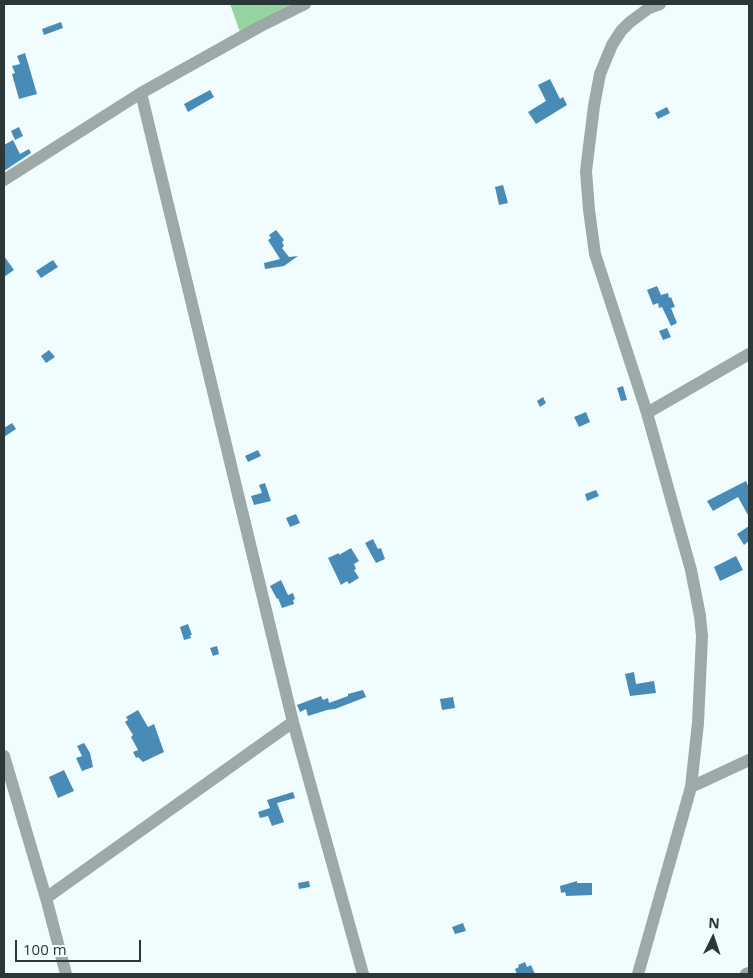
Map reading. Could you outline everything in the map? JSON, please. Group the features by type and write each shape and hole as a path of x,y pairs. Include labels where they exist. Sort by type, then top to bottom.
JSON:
{"street":[{"path":"4,180 141,93 259,27 305,4"},
{"path":"638,974 691,787 698,723 702,636 691,570 647,413 596,254 589,210 586,171 600,74 612,45 621,31 630,22 649,8 660,4"},
{"path":"141,93 293,722 363,974"},
{"path":"647,413 749,354"},
{"path":"46,898 293,722"},
{"path":"4,756 46,898 66,974"},
{"path":"691,787 749,760"}],"green space":[{"path":"230,4 291,4 240,32"}],"building":[{"path":"61,22 63,28 44,35 42,29"},
{"path":"25,53 37,94 19,99 12,74 15,73 12,66 20,64 17,56"},
{"path":"550,79 560,99 563,97 567,105 536,124 528,112 546,101 538,85"},
{"path":"210,90 214,97 188,112 184,104"},
{"path":"667,107 670,113 658,119 655,113"},
{"path":"19,127 23,136 15,140 11,131"},
{"path":"13,140 20,154 29,149 31,153 4,171 4,145"},
{"path":"503,185 508,203 499,205 495,187"},
{"path":"276,230 284,240 282,248 289,257 298,256 284,266 265,269 264,263 280,259 268,240 271,238 269,235"},
{"path":"4,256 14,270 4,277"},
{"path":"53,260 58,267 41,278 36,271"},
{"path":"657,286 661,295 668,293 675,307 671,308 677,323 671,326 662,307 659,308 658,303 653,305 647,290"},
{"path":"667,328 671,337 663,340 659,331"},
{"path":"49,350 55,357 46,363 41,356"},
{"path":"623,386 627,400 621,401 617,388"},
{"path":"543,397 546,403 540,407 537,401"},
{"path":"586,412 590,422 579,427 574,417"},
{"path":"12,423 16,429 4,437 4,428"},
{"path":"258,450 261,456 248,462 245,456"},
{"path":"746,481 749,488 749,517 738,497 713,511 707,501"},
{"path":"265,483 271,501 254,505 251,496 262,493 259,485"},
{"path":"596,490 599,496 587,501 585,494"},
{"path":"296,514 300,523 290,527 286,518"},
{"path":"749,526 749,541 744,545 737,534"},
{"path":"373,539 378,549 381,548 385,559 376,563 365,543"},
{"path":"351,548 359,561 354,564 356,569 354,570 359,578 349,584 347,581 341,585 328,558 339,553 339,555"},
{"path":"736,556 743,570 720,581 714,567"},
{"path":"281,580 288,595 293,593 295,599 293,600 294,604 282,608 270,586"},
{"path":"188,624 192,635 190,635 191,638 184,640 180,627"},
{"path":"217,646 219,654 213,656 210,648"},
{"path":"634,672 636,684 654,681 656,693 630,696 625,674"},
{"path":"363,690 366,697 335,709 308,716 306,709 300,712 297,705 321,696 323,700 328,698 329,703 348,696 348,694"},
{"path":"453,697 455,708 442,710 440,699"},
{"path":"138,710 148,727 154,724 164,752 143,762 138,757 136,758 133,752 138,750 131,737 133,735 125,722 128,720 126,717"},
{"path":"84,743 90,753 93,767 82,771 76,758 82,756 77,746"},
{"path":"64,770 74,791 58,798 49,777"},
{"path":"293,792 295,798 277,803 284,822 272,826 268,816 260,818 258,812 270,808 267,800"},
{"path":"309,881 310,887 299,889 298,883"},
{"path":"577,881 577,883 592,883 592,895 566,896 565,892 561,893 560,886"},
{"path":"463,923 466,931 455,934 452,927"},
{"path":"525,962 527,967 531,965 535,974 517,974 515,969 519,967 518,965"}]}
